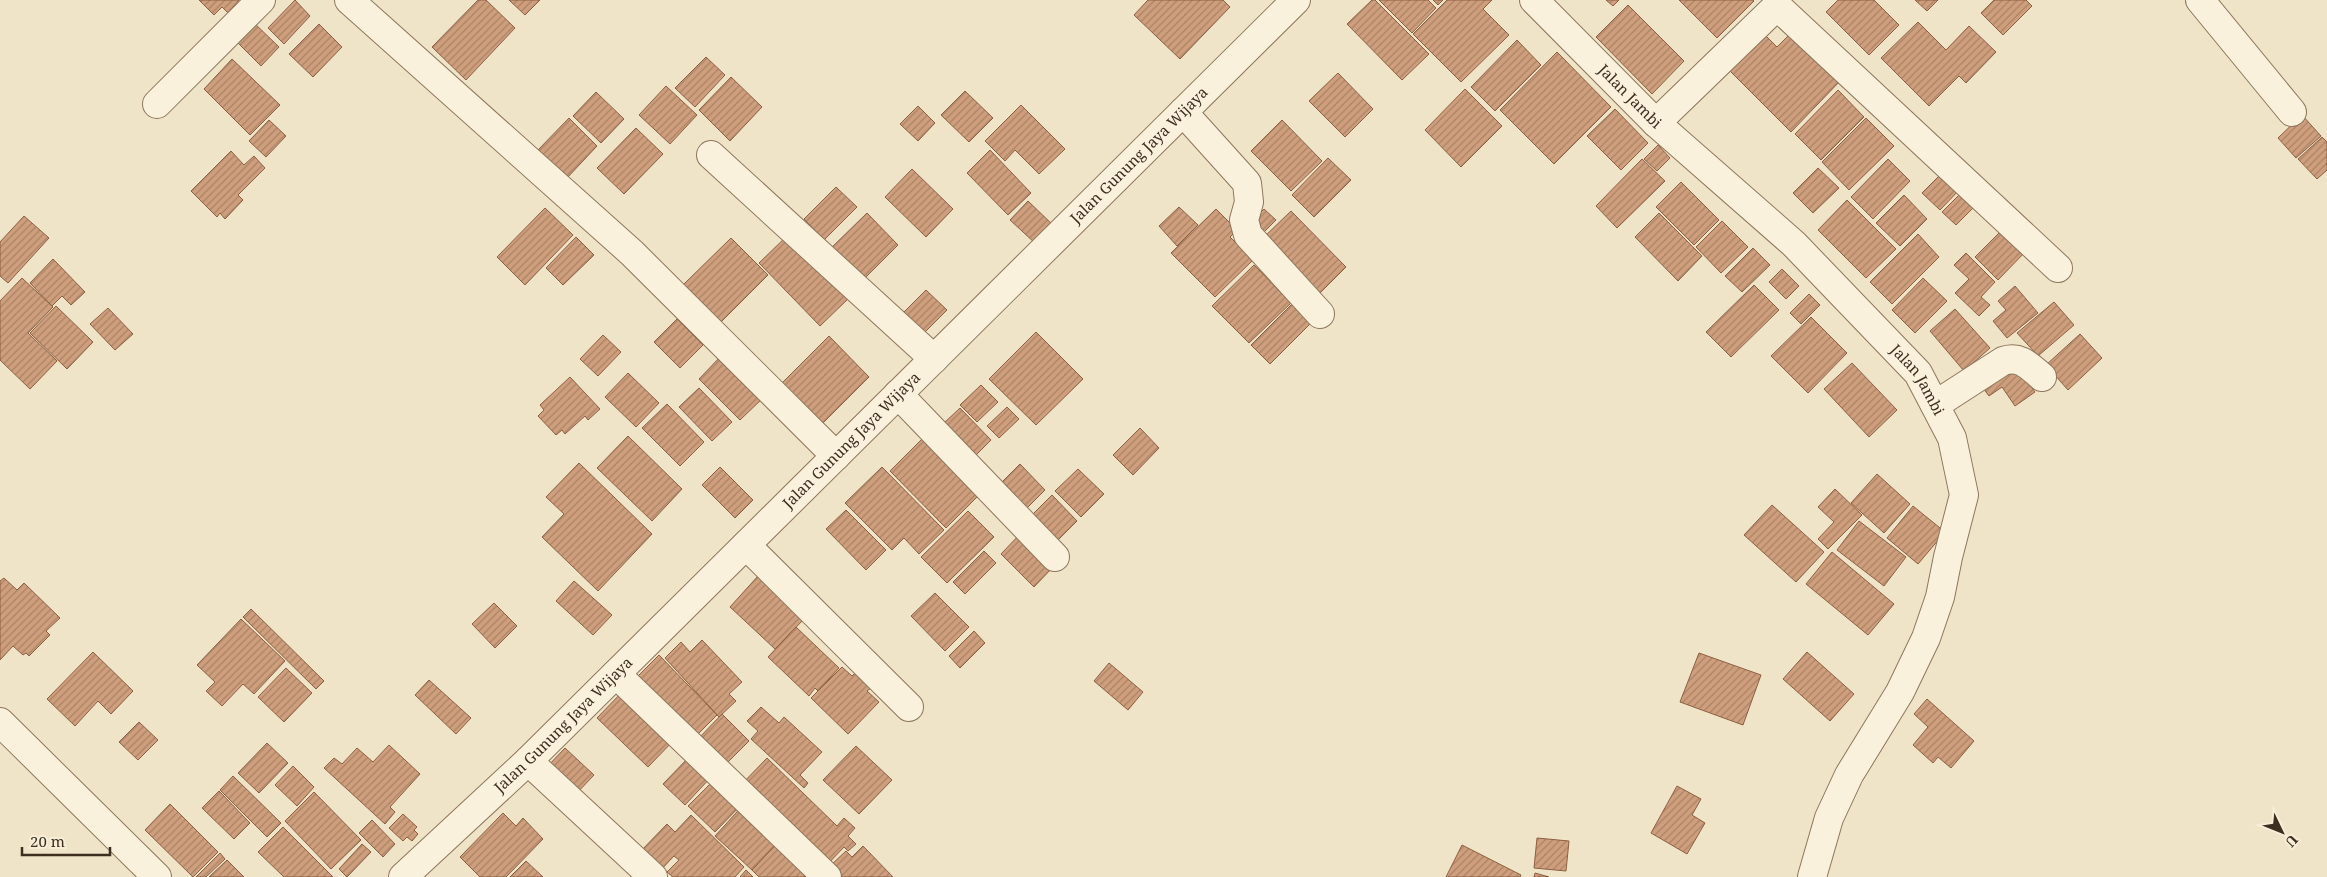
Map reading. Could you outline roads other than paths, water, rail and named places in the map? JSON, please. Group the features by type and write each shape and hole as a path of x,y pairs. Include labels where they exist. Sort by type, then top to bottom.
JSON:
{"street":[{"path":"157,104 262,0"},
{"path":"349,0 632,253 836,456"},
{"name":"Jalan Gunung Jaya Wijaya","path":"403,877 528,761 1296,0"},
{"name":"Jalan Jambi","path":"1534,0 1656,123 1794,244 1918,373 1952,438 1964,495 1940,597 1926,638 1900,692 1849,775 1829,818 1812,877"},
{"path":"2200,0 2292,112"},
{"path":"1656,123 1777,6 2058,268"},
{"path":"1183,112 1247,183 1249,202 1244,220 1248,235 1320,314"},
{"path":"711,155 934,359"},
{"path":"1935,405 2003,361 2013,358 2022,360 2042,377"},
{"path":"898,394 1055,557"},
{"path":"746,545 909,707"},
{"path":"616,674 827,877"},
{"path":"0,722 157,877"},
{"path":"528,761 653,877"}]}
